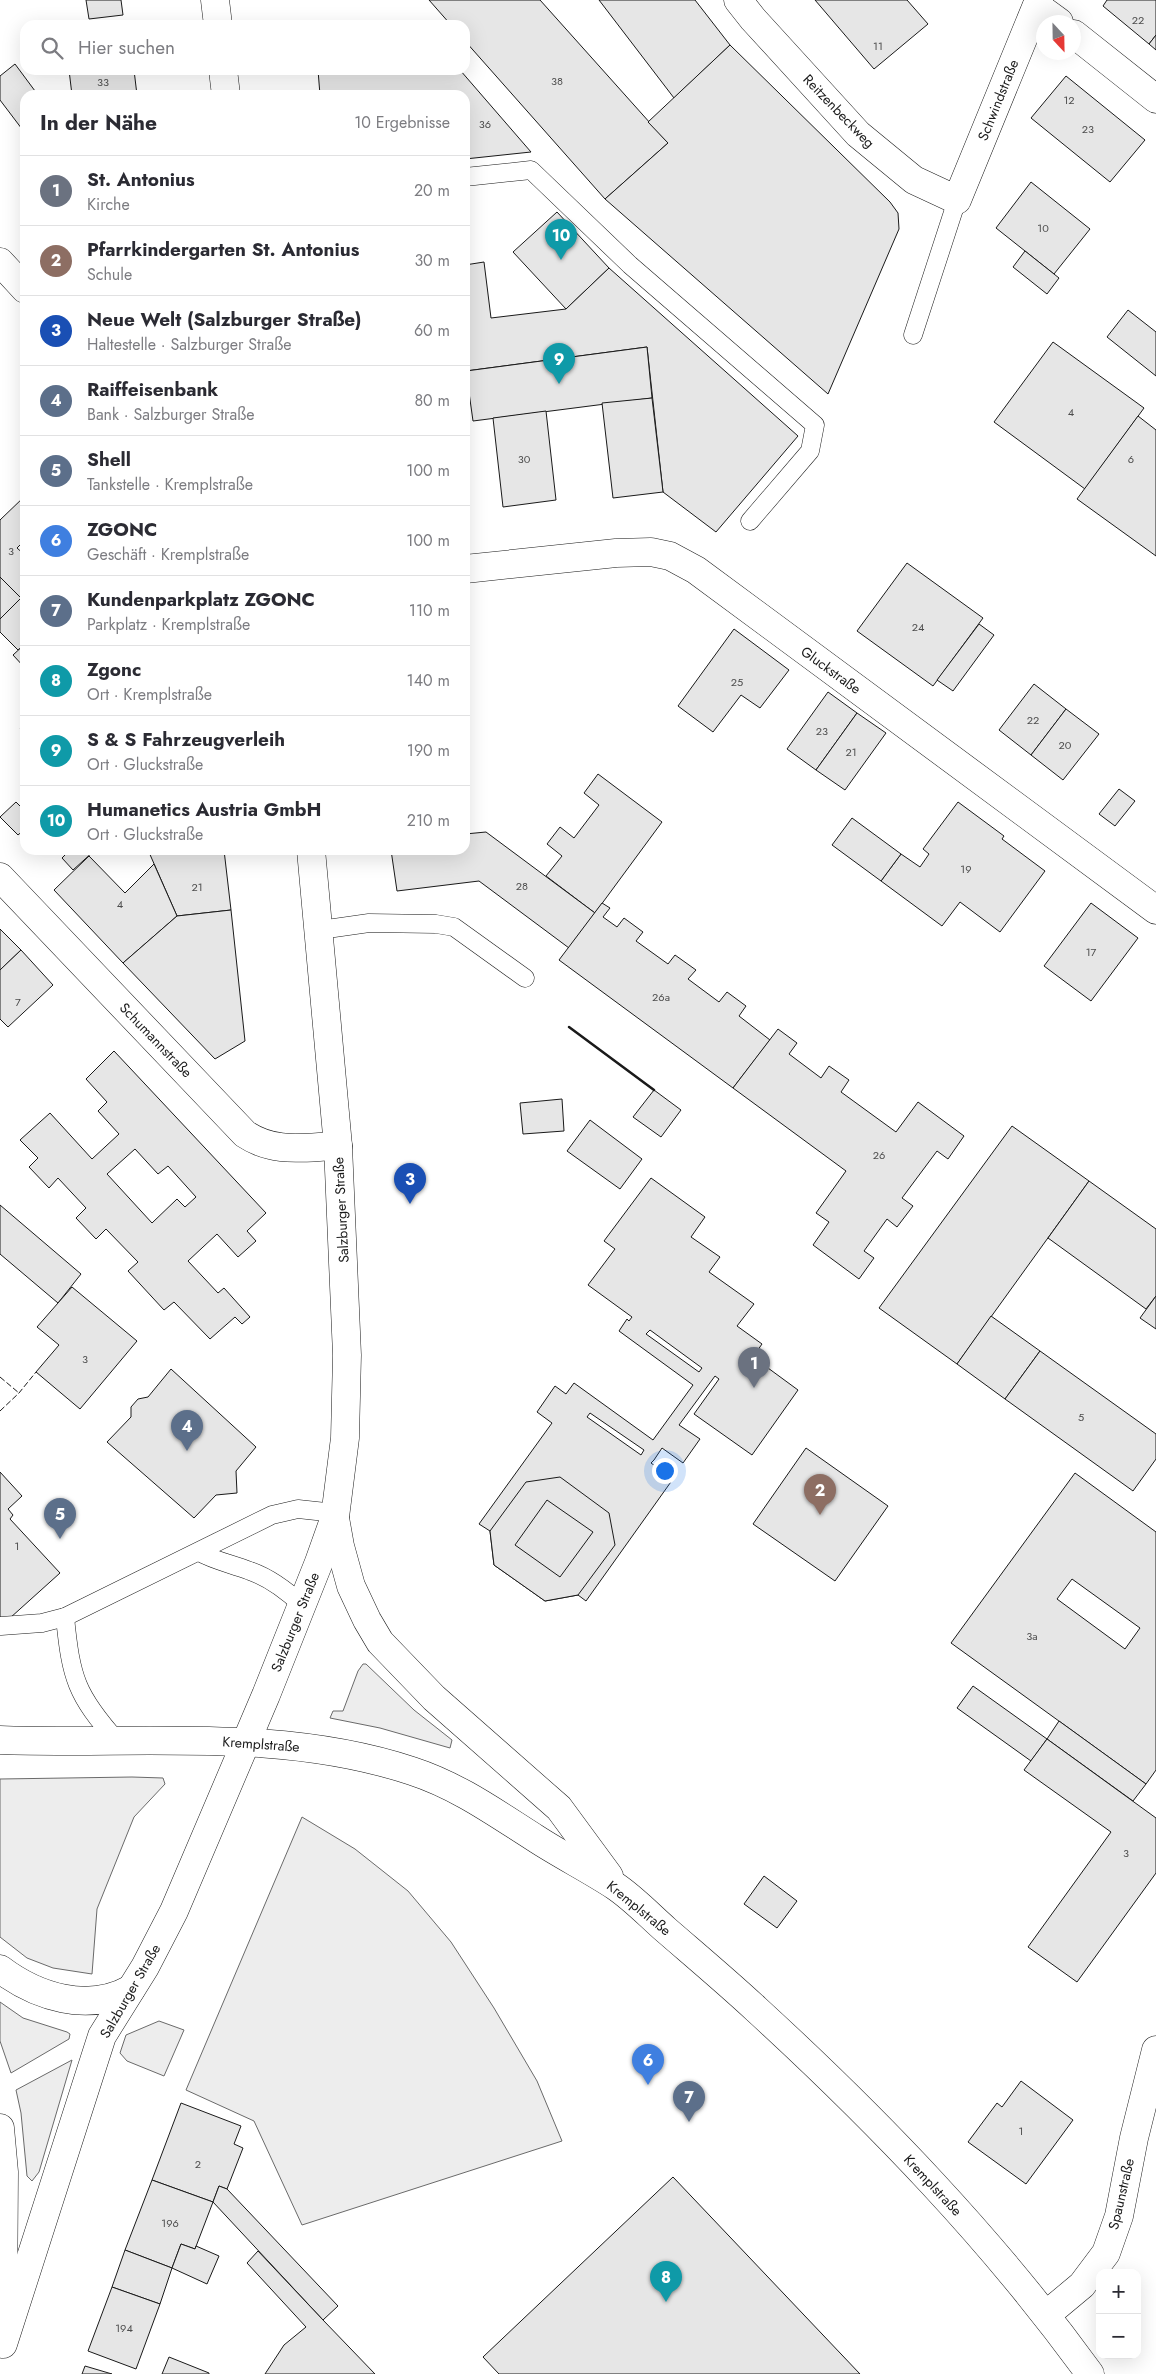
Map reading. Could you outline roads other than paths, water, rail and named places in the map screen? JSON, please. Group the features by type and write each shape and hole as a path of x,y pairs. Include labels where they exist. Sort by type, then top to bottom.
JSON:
{"main road":[{"path":"215,0 217,20"},
{"name":"Reitzenbeckweg","path":"738,0 753,19 858,134 914,180 957,200"},
{"path":"1038,3 1051,15"},
{"name":"Schwindstraße","path":"957,200 1038,3"},
{"path":"1081,40 1156,100"},
{"path":"224,75 225,90"},
{"path":"0,262 20,284"},
{"name":"Gluckstraße","path":"470,568 616,553 650,552 670,556 696,570 1156,910"},
{"name":"Salzburger Straße","path":"2,2351 102,2036 157,1945 174,1911 243,1744 266,1695 335,1515 345,1438 347,1355 338,1146 320,930 312,855"},
{"name":"Schumannstraße","path":"0,877 245,1134 260,1144 276,1148 338,1146"},
{"path":"335,1515 340,1546 351,1586 380,1642 434,1698 559,1808 618,1888"},
{"name":"Kremplstraße","path":"0,1740 190,1740 305,1747 358,1757 412,1771 455,1788 497,1812 533,1837 618,1888 734,1988 837,2084 949,2200 1046,2315 1087,2373"},
{"path":"0,1969 24,1985 52,1996 87,2002 117,1996 131,1989"},
{"name":"Spaunstraße","path":"1046,2315 1082,2285 1106,2253 1119,2216 1134,2138 1156,2050"},
{"path":"0,2128 4,2227 2,2351"}],"lane":[{"path":"470,176 531,170 630,266 814,425 810,451 750,521"},
{"path":"913,335 957,200"},
{"path":"320,930 369,923 436,924 454,927 525,978"},
{"path":"2,1626 42,1623 65,1617 272,1515 298,1509 335,1515"},
{"path":"199,1552 210,1558 269,1579 286,1590 302,1605"},
{"path":"65,1617 68,1650 78,1688 87,1704 117,1741"}],"place":[{"name":"Humanetics Austria GmbH","path":"561,260"},
{"name":"S & S Fahrzeugverleih","path":"559,384"},
{"name":"Neue Welt (Salzburger Straße)","path":"410,1204"},
{"name":"St. Antonius","path":"754,1388"},
{"name":"Raiffeisenbank","path":"187,1451"},
{"name":"Pfarrkindergarten St. Antonius","path":"820,1515"},
{"name":"Shell","path":"60,1539"},
{"name":"ZGONC","path":"648,2085"},
{"name":"Kundenparkplatz ZGONC","path":"689,2122"},
{"name":"Zgonc","path":"666,2302"}]}
